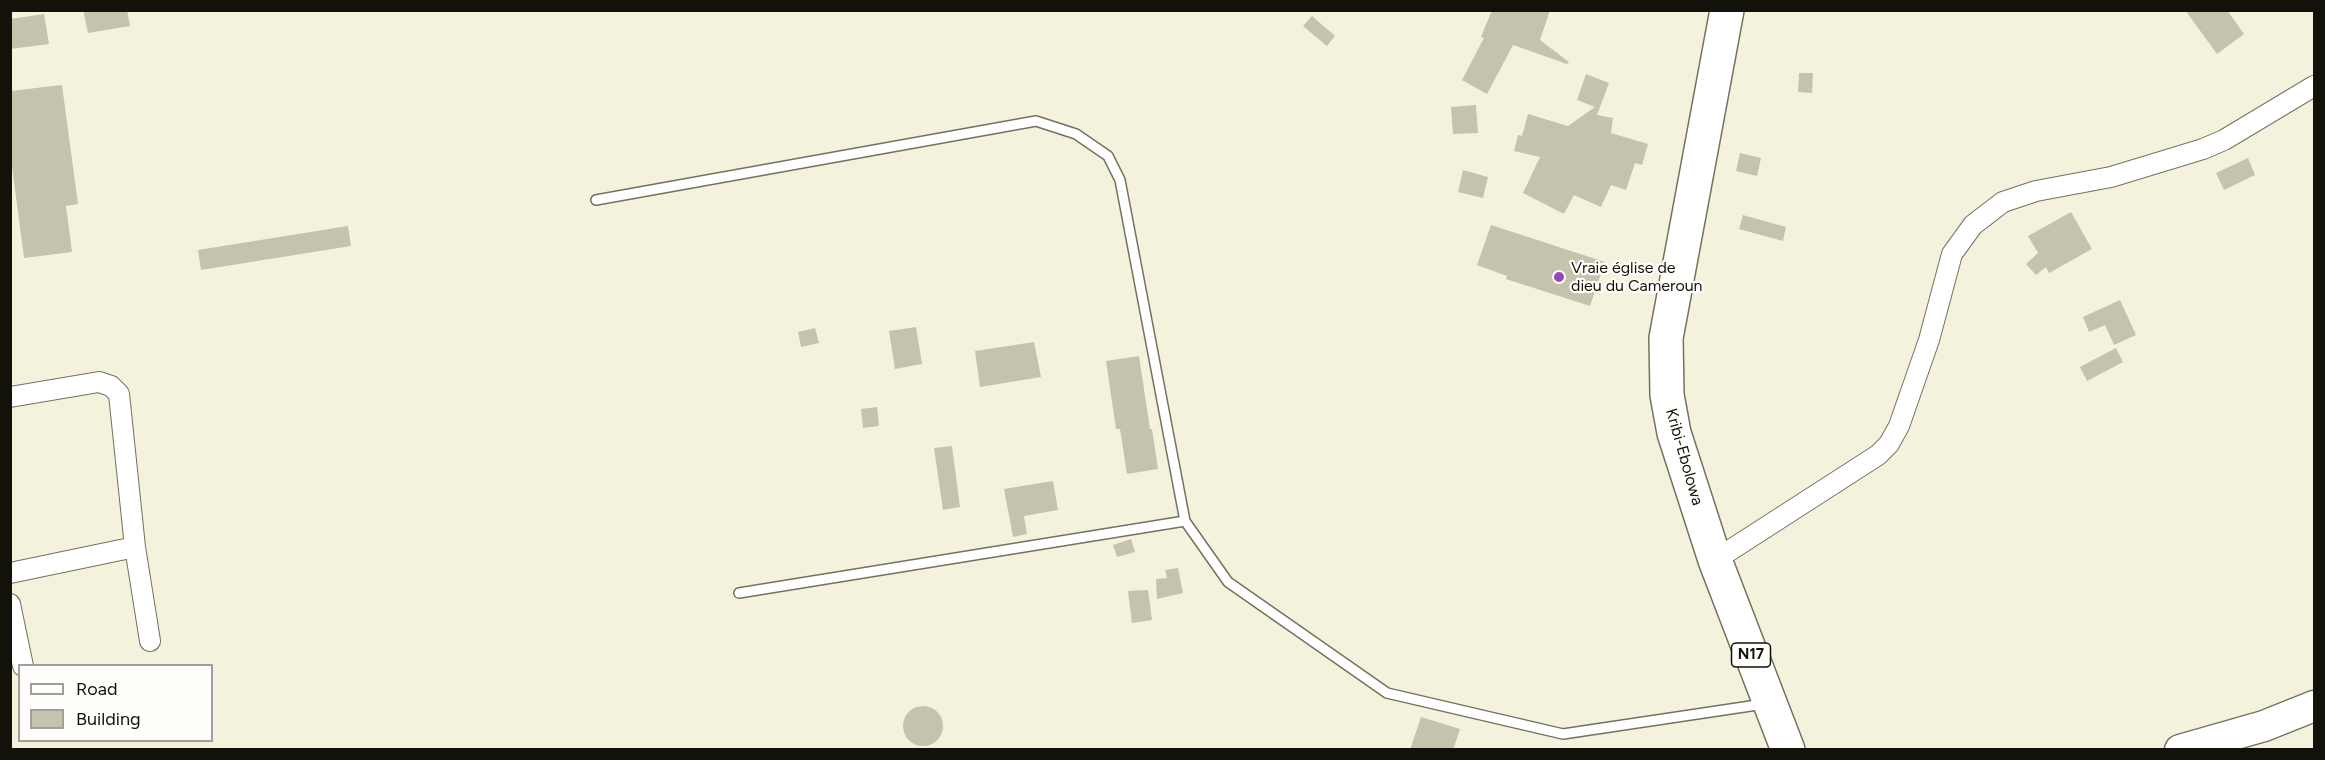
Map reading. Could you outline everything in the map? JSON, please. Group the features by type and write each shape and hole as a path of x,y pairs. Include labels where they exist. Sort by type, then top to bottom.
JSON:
{"highway":[{"name":"Kribi-Ebolowa","path":"1727,10 1666,338 1667,395 1674,433 1715,560 1788,750"}],"main road":[{"path":"2180,750 2264,726 2314,706"}],"street":[{"path":"1715,560 1878,455 1889,444 1899,426 1929,340 1952,254 1973,225 2002,202 2036,191 2111,177 2203,149 2224,140 2314,86"},
{"path":"10,396 99,382 111,386 119,394 135,547 150,641"},
{"path":"10,573 135,547"},
{"path":"10,604 23,664"}],"lane":[{"path":"596,200 1036,121 1076,134 1108,156 1120,180 1185,521 1228,582 1387,693 1563,734 1769,703"},
{"path":"740,593 1185,521"}],"building":[{"path":"83,10 127,10 130,26 88,33"},
{"path":"1492,10 1550,10 1540,40 1569,62 1567,64 1513,45 1487,94 1462,80 1484,38 1481,37"},
{"path":"2185,10 2227,10 2244,34 2217,54"},
{"path":"44,14 49,44 10,49 10,19"},
{"path":"1312,16 1335,36 1327,46 1303,26"},
{"path":"1799,73 1813,73 1812,93 1798,92"},
{"path":"1586,74 1609,83 1597,115 1613,118 1611,133 1648,144 1642,165 1635,163 1626,190 1611,185 1601,207 1574,195 1564,214 1523,193 1540,157 1514,151 1518,135 1522,136 1528,114 1568,126 1595,107 1577,100"},
{"path":"62,85 78,204 66,206 72,252 24,258 10,152 10,91"},
{"path":"1476,105 1478,133 1453,134 1451,107"},
{"path":"1740,153 1761,158 1757,176 1736,171"},
{"path":"2248,158 2255,175 2224,190 2216,173"},
{"path":"1463,170 1488,177 1483,198 1458,192"},
{"path":"2071,212 2092,249 2049,273 2046,267 2036,275 2026,264 2038,253 2028,236"},
{"path":"1743,215 1786,227 1783,241 1739,229"},
{"path":"1491,225 1605,262 1590,306 1506,279 1507,276 1477,265"},
{"path":"348,226 351,246 201,270 198,250"},
{"path":"2120,300 2136,335 2114,345 2105,325 2089,332 2083,317"},
{"path":"916,327 922,364 895,369 889,331"},
{"path":"815,328 819,343 801,347 798,332"},
{"path":"1034,342 1041,377 980,387 975,351"},
{"path":"2116,348 2123,362 2087,381 2080,367"},
{"path":"1139,356 1158,469 1127,474 1120,429 1116,429 1106,361"},
{"path":"877,407 879,426 863,428 861,409"},
{"path":"952,446 960,507 943,510 934,448"},
{"path":"1053,481 1058,510 1024,516 1027,534 1013,537 1004,489"},
{"path":"1131,539 1135,552 1117,557 1113,545"},
{"path":"1178,568 1183,593 1157,599 1156,579 1167,578 1165,570"},
{"path":"1148,590 1152,620 1132,623 1128,591"},
{"path":"923,706 931,707 937,712 942,718 942,734 937,740 931,745 923,746 915,745 909,740 904,734 903,726 904,718 909,712 915,707"},
{"path":"1421,717 1460,729 1453,750 1410,750"}],"place":[{"name":"Vraie église de dieu du Cameroun","path":"1559,277"}]}
